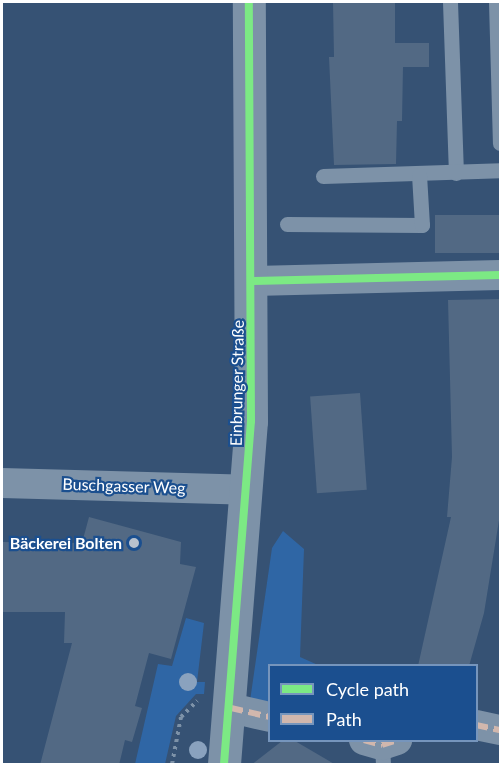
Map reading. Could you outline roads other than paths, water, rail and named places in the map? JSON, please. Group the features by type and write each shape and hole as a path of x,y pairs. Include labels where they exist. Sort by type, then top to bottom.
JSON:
{"street":[{"name":"Einbrunger Straße","path":"224,765 231,708 247,490 252,281 249,2"},
{"path":"252,281 501,275"},
{"name":"Buschgasser Weg","path":"2,483 247,490"},
{"path":"231,708 268,717"},
{"path":"478,725 501,730"}],"lane":[{"path":"450,2 456,173"},
{"path":"496,2 501,143"},
{"path":"323,176 419,175 501,170"},
{"path":"287,224 422,225 419,175"}],"place":[{"name":"Bäckerei Bolten","path":"134,543"}]}
